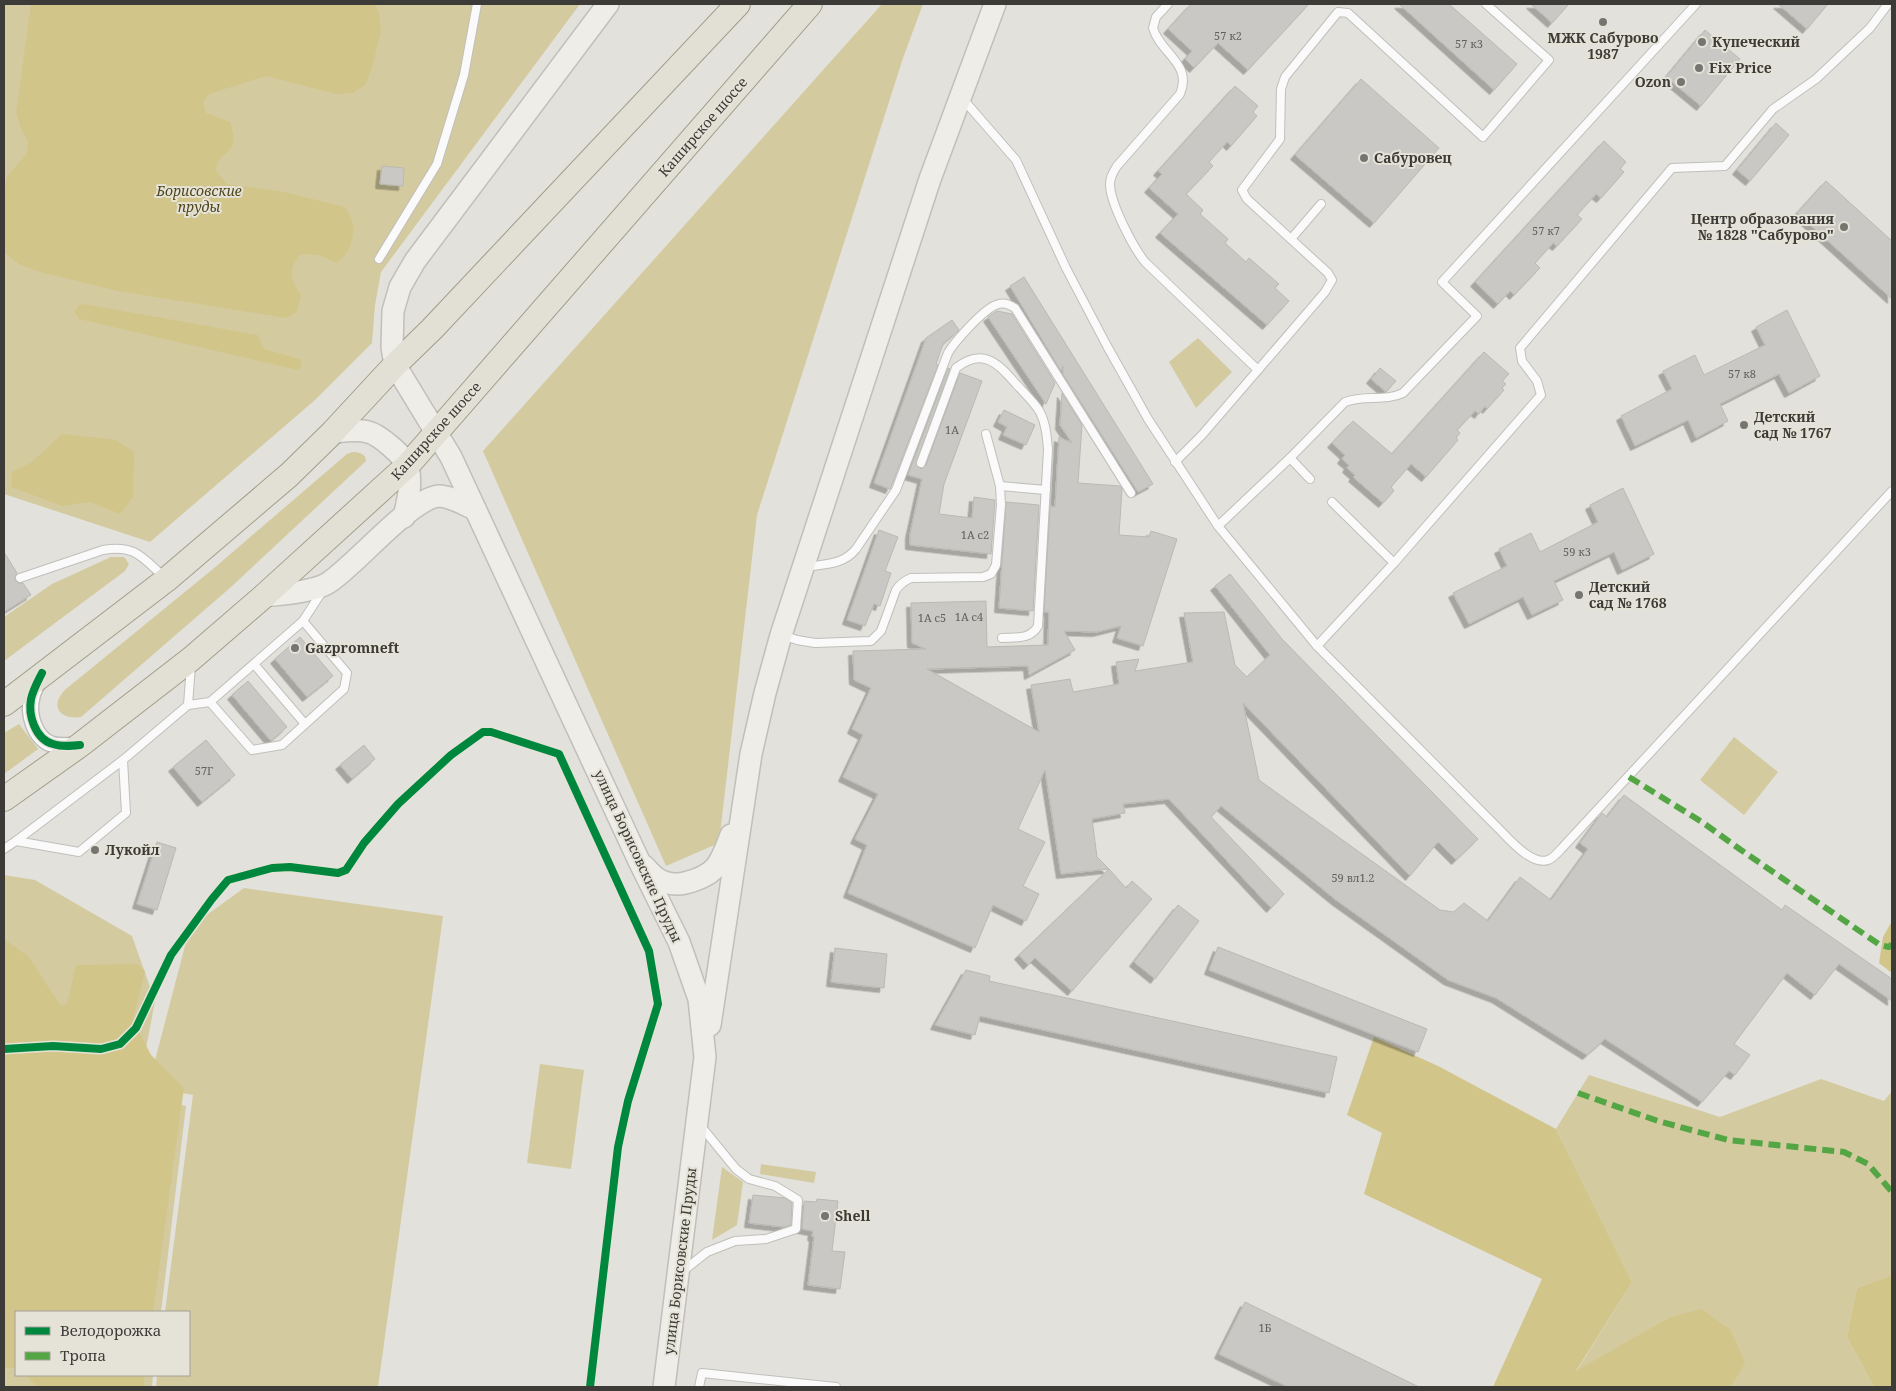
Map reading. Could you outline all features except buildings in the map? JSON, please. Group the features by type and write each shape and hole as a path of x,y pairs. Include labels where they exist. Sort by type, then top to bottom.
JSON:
{"main road":[{"path":"395,365 392,347 393,311 400,287 415,261 608,4"},
{"path":"4,704 42,673 166,580 289,474 333,432 395,365 439,322 738,4"},
{"name":"Каширское шоссе","path":"4,798 80,745 191,659 264,596 408,465 810,4"},
{"path":"705,1057 751,754 764,692 780,635 930,179 962,98 995,4"},
{"name":"улица Борисовские Пруды","path":"395,365 452,457 639,861 679,942 699,999 705,1057 664,1387"},
{"path":"333,432 354,430 370,432 396,451 408,465 410,489 404,516"},
{"path":"264,596 295,593 327,584 404,516 427,499 440,496 475,509"},
{"path":"639,861 660,881 678,885 703,879 714,870 723,856 743,807"}],"street":[{"path":"42,673 31,698 30,710 33,724 40,737 51,744 63,746 80,745"}],"lane":[{"path":"379,259 437,164 464,75 477,4"},
{"path":"1168,4 1156,17 1153,28 1182,71 1184,85 1180,94 1117,166 1110,184 1112,195 1134,248 1145,262 1258,370"},
{"path":"1175,462 1202,434 1331,284 1331,276 1328,272 1247,199 1242,190 1280,139 1281,89 1285,77 1338,12 1348,13 1483,136 1549,60 1486,4"},
{"path":"1218,526 1290,458 1345,402 1353,398 1390,398 1403,393 1478,316 1442,282 1696,4"},
{"path":"1317,646 1394,563 1541,396 1537,381 1522,361 1520,348 1672,168 1724,166 1774,108 1816,79 1870,28 1888,4"},
{"path":"962,98 1016,160 1066,268 1112,354 1175,462 1218,526 1317,646 1498,829 1529,856 1542,861 1550,860 1629,777 1892,491"},
{"path":"1291,239 1320,204"},
{"path":"803,567 841,561 851,556 896,490 948,352 956,341 988,309 996,305 1002,304 1015,308 1131,493"},
{"path":"921,463 956,368 968,360 985,358 998,364 1034,403 1040,413 1047,435 1046,490 1038,626 1030,635 1002,638"},
{"path":"780,635 815,643 870,641 882,631 896,590 906,580 911,578 984,577 991,574 996,566 1001,505 1000,486 986,434"},
{"path":"1290,458 1310,479"},
{"path":"1000,486 1046,490"},
{"path":"1332,502 1394,563"},
{"path":"20,578 117,547 133,551 166,580"},
{"path":"4,849 124,760 188,705 210,702 303,622 327,584"},
{"path":"210,702 252,750 282,745 344,690 346,673 303,622"},
{"path":"188,705 191,659"},
{"path":"254,664 305,724"},
{"path":"16,841 79,852 126,813 124,760"},
{"path":"678,1276 707,1252 735,1241 766,1239 796,1229 798,1200 775,1186 748,1179 736,1168 698,1122"},
{"path":"699,1387 702,1373 836,1387"}],"green space":[{"name":"Борисовские пруды","path":"4,4 580,4 381,272 375,305 372,343 315,400 150,542 4,494"},
{"path":"31,4 375,4 379,13 381,32 366,84 353,93 336,94 266,76 209,94 203,102 206,113 230,122 233,142 218,164 216,171 227,184 284,192 345,207 351,219 353,232 351,242 347,252 337,263 319,255 301,254 296,260 292,275 301,296 297,312 286,318 118,291 40,272 19,264 4,252 4,192 7,177 27,153 28,142 21,129 16,112"},
{"path":"882,4 923,4 903,58 757,515 719,843 666,866 483,451"},
{"path":"84,304 258,335 264,349 300,359 302,366 298,370 79,319 75,312 78,306"},
{"path":"1198,338 1232,372 1196,408 1169,362"},
{"path":"62,434 116,440 134,452 133,497 120,514 90,502 62,506 11,487 12,472 32,462"},
{"path":"353,452 362,454 366,461 231,587 81,717 62,714 57,706 61,695 66,689 213,569 347,454"},
{"path":"111,557 124,557 129,564 125,571 4,661 4,617 52,584"},
{"path":"19,724 38,749 4,774 4,733"},
{"path":"1734,737 1778,772 1744,815 1700,780"},
{"path":"4,875 35,880 132,936 155,1001 137,1096 186,1106 161,1311 15,1311 15,1376 153,1376 152,1387 4,1387"},
{"path":"244,888 443,916 378,1387 156,1387 157,1376 190,1376 190,1311 165,1311 193,1095 148,1087 190,927"},
{"path":"1892,921 1892,973 1879,963 1883,937"},
{"path":"4,939 29,957 60,1005 67,1004 76,965 138,964 145,971 133,1020 151,1055 184,1088 153,1311 15,1311 15,1368 4,1368"},
{"path":"1374,1037 1438,1066 1556,1129 1632,1282 1576,1371 1668,1318 1701,1309 1731,1330 1745,1363 1731,1387 1493,1387 1542,1279 1364,1194 1382,1133 1347,1115"},
{"path":"540,1064 584,1070 571,1169 527,1163"},
{"path":"1589,1075 1720,1117 1821,1079 1884,1101 1892,1091 1892,1275 1857,1288 1847,1337 1874,1387 1731,1387 1744,1363 1731,1330 1668,1318 1576,1372 1632,1282 1556,1129"},
{"path":"761,1164 816,1172 814,1183 760,1174"},
{"path":"722,1167 743,1182 737,1225 712,1240"},
{"path":"1892,1275 1892,1387 1874,1387 1847,1337 1857,1288"},
{"path":"27,1376 145,1376 143,1387 37,1387"}],"marked path":[{"path":"1629,777 1702,822 1880,945 1889,947 1892,944"},
{"path":"1578,1093 1658,1121 1728,1140 1844,1152 1868,1164 1892,1192"}],"cycle path":[{"path":"42,673 33,692 30,705 32,719 37,732 53,744 63,746 80,745"},
{"path":"4,1049 53,1046 101,1049 120,1044 136,1028 171,955 228,880 272,868 290,867 338,873 346,870 364,843 398,804 451,755 483,732 491,732 559,754 649,951 658,1004 628,1101 618,1147 590,1387"}],"place":[{"name":"МЖК Сабурово 1987","path":"1603,22"},
{"name":"Купеческий","path":"1702,42"},
{"name":"Fix Price","path":"1699,68"},
{"name":"Ozon","path":"1681,82"},
{"name":"Сабуровец","path":"1364,158"},
{"name":"Центр образования № 1828 \"Сабурово\"","path":"1844,227"},
{"name":"Детский сад № 1767","path":"1744,425"},
{"name":"Детский сад № 1768","path":"1579,595"},
{"name":"Gazpromneft","path":"295,648"},
{"name":"Лукойл","path":"95,850"},
{"name":"Shell","path":"825,1216"}]}
